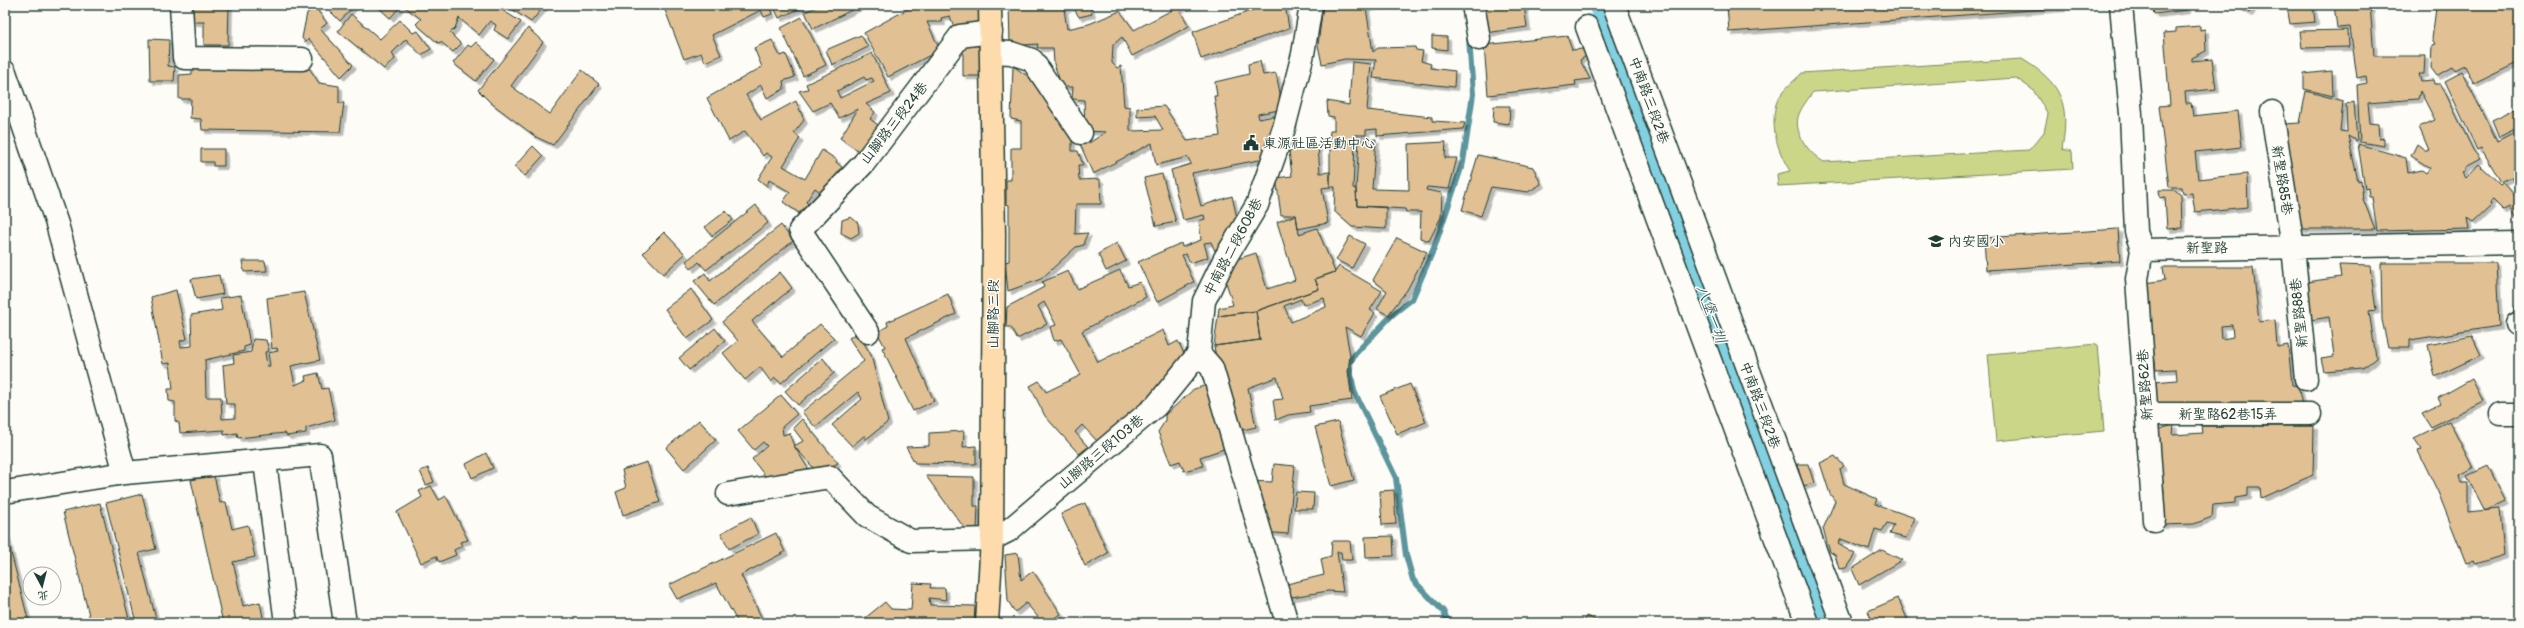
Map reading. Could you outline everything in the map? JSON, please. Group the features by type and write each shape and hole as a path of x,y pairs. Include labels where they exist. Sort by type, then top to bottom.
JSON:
{"main road":[{"name":"山腳路三段","path":"987,623 992,539 992,42 990,5"}],"street":[{"path":"181,5 184,58 302,59"},
{"name":"中南路二段608巷","path":"1199,353 1204,301 1224,260 1257,205 1284,128 1304,54 1311,5"},
{"path":"1473,5 1479,39"},
{"name":"中南路三段2巷","path":"1614,5 1842,623"},
{"path":"2121,5 2131,114 2136,232 2142,250"},
{"path":"1587,27 1807,623"},
{"name":"山腳路三段24巷","path":"868,332 800,230 864,163 960,36 992,42 1011,53 1032,60 1082,133"},
{"path":"5,72 57,224 125,473"},
{"name":"新聖路85巷","path":"2272,112 2293,247"},
{"name":"新聖路","path":"2142,250 2519,243"},
{"name":"新聖路88巷","path":"2293,247 2306,379"},
{"name":"新聖路62巷","path":"2142,250 2137,279 2154,520"},
{"path":"1199,353 1212,368 1287,623"},
{"name":"山腳路三段103巷","path":"992,539 1008,531 1156,406 1199,353"},
{"name":"新聖路62巷15弄","path":"2147,414 2310,414"},
{"path":"5,492 125,473 265,462 320,455 345,623"},
{"path":"265,462 286,623"},
{"path":"728,494 830,477 867,516 911,541 992,539"}],"green space":[{"path":"2022,59 2046,77 2060,96 2065,119 2062,149 2072,151 2073,169 1778,186 1777,174 1790,171 1782,156 1776,139 1774,113 1776,104 1784,91 1802,73","holes":["2016,78 2033,90 2048,114 2044,132 2029,150 1824,162 1813,154 1804,143 1797,124 1799,114 1813,92"]},
{"path":"2097,344 2104,431 1996,441 1988,354"}],"building":[{"path":"194,5 229,5 228,45 204,45 204,22 192,22"},
{"path":"324,5 355,5 340,21"},
{"path":"376,5 402,5 390,18"},
{"path":"402,5 501,5 499,8 521,22 508,39 494,30 496,25 490,21 479,35 459,18 455,28 450,33 461,44 453,52 441,42 438,43 416,24 421,19"},
{"path":"506,5 545,5 531,22"},
{"path":"663,5 769,5 772,14 764,17 761,10 712,35 721,55 705,62 701,53 684,59"},
{"path":"773,5 808,5 779,18"},
{"path":"821,5 862,5 813,29 805,12"},
{"path":"915,5 975,5 976,9 981,9 981,22 956,33 950,16 941,18 942,22 927,22 940,50 888,77 864,33"},
{"path":"1009,5 1090,5 1092,14 1079,17 1073,7 1064,9 1067,29 1089,24 1120,11 1134,30 1174,9 1172,5 1187,5 1179,9 1189,26 1132,56 1122,37 1113,45 1112,63 1117,68 1121,66 1124,106 1130,107 1130,131 1163,130 1155,116 1137,117 1137,108 1164,106 1187,141 1220,136 1214,96 1217,96 1215,82 1249,74 1248,64 1260,61 1263,75 1276,73 1280,93 1279,110 1258,114 1259,119 1274,116 1269,158 1192,173 1201,206 1232,196 1237,218 1215,251 1211,242 1204,243 1208,257 1190,263 1186,254 1182,255 1194,282 1157,302 1138,262 1181,243 1182,247 1201,240 1199,221 1205,219 1204,215 1183,220 1171,170 1191,164 1188,157 1156,165 1152,143 1093,174 1080,144 1087,140 1089,143 1106,132 1085,131 1084,100 1072,99 1073,87 1062,87 1054,64 1053,48 1037,48 1038,44 1010,46"},
{"path":"1257,5 1285,5 1289,28 1201,59 1193,32 1258,8"},
{"path":"1323,5 1382,5 1366,8 1373,52 1378,48 1415,47 1416,50 1423,51 1421,61 1431,64 1430,68 1455,71 1454,87 1373,78 1376,60 1345,59 1322,64 1318,45"},
{"path":"1482,5 1524,5 1527,27 1486,33"},
{"path":"1727,5 2062,5 2062,8 1729,32"},
{"path":"2152,5 2187,5 2187,10 2154,14"},
{"path":"2235,5 2313,5 2315,22 2290,24 2287,7 2253,7 2249,13"},
{"path":"2334,5 2370,5 2374,56 2425,56 2424,74 2419,74 2421,81 2433,80 2434,84 2441,84 2473,150 2480,159 2465,167 2465,171 2462,172 2466,178 2479,164 2501,185 2504,183 2516,197 2519,196 2519,218 2517,219 2510,206 2503,210 2493,200 2490,202 2491,205 2473,222 2467,218 2469,229 2377,231 2372,197 2369,197 2368,188 2365,189 2358,144 2406,158 2408,173 2422,170 2426,173 2430,168 2411,156 2417,144 2425,150 2429,150 2419,127 2435,120 2420,91 2418,99 2368,103 2370,123 2378,124 2379,139 2384,138 2384,146 2360,142 2357,85 2367,83 2366,76 2357,78 2350,27 2337,28"},
{"path":"2442,5 2519,5 2519,62 2474,84 2465,66 2455,71 2453,67 2437,76 2431,68 2432,45 2435,44 2432,39 2436,8"},
{"path":"315,7 327,23 320,29 353,65 341,77 309,39 305,42 302,38 307,13"},
{"path":"351,14 380,39 400,20 413,33 418,31 431,49 421,55 406,39 392,53 395,59 384,69 338,31"},
{"path":"802,17 826,65 803,76 781,28"},
{"path":"2200,26 2200,30 2205,29 2206,51 2192,58 2192,61 2212,59 2216,89 2185,92 2186,103 2191,103 2193,116 2238,111 2242,147 2195,152 2198,179 2247,174 2248,207 2195,212 2192,193 2183,194 2182,187 2169,187 2159,106 2170,105 2164,33 2176,32 2176,28"},
{"path":"528,28 543,42 511,86 550,114 582,70 599,84 553,145 536,137 491,103 478,90"},
{"path":"2348,30 2349,47 2302,48 2300,31"},
{"path":"861,35 868,47 832,65 826,50"},
{"path":"1432,36 1447,37 1447,50 1432,48"},
{"path":"1567,36 1572,50 1583,49 1586,56 1580,60 1590,79 1575,81 1576,85 1488,95 1484,45"},
{"path":"149,39 169,40 168,66 175,67 174,81 150,81"},
{"path":"772,40 780,56 786,54 795,77 783,81 784,89 767,98 761,85 746,95 761,120 796,101 804,120 794,133 800,138 783,166 805,179 822,150 837,160 836,162 842,167 823,194 815,188 806,202 808,204 802,215 783,202 790,192 769,180 767,186 758,179 772,157 766,153 763,156 745,131 729,141 707,98 762,67 754,48"},
{"path":"476,42 494,59 476,81 453,63 468,45 471,47"},
{"path":"963,45 982,46 982,76 963,76"},
{"path":"872,53 891,93 866,104 875,112 870,119 885,130 862,153 840,138 858,109 839,118 830,103 813,111 799,91 808,89 806,84","holes":["864,77 866,80 872,78 874,81 840,98 837,91"]},
{"path":"202,61 308,66 319,83 339,86 339,103 344,103 340,132 202,130 201,119 190,118 191,99 179,99 179,75 192,74 192,69 201,69"},
{"path":"1352,62 1371,64 1367,110 1432,117 1432,121 1465,123 1463,129 1377,136 1377,129 1366,130 1366,135 1354,135 1352,140 1329,140 1330,131 1334,131 1334,117 1328,116 1327,101 1349,105"},
{"path":"1013,66 1029,77 1072,137 1072,151 1078,151 1083,165 1078,165 1079,180 1100,179 1101,204 1076,204 1075,234 1088,233 1084,241 1084,245 1076,247 1041,279 1008,291 1005,262 1009,261 1009,205 1006,204 1006,180 1011,180 1011,148 1021,148 1021,121 1011,119"},
{"path":"2332,71 2333,96 2304,89 2304,74"},
{"path":"2462,72 2497,141 2519,130 2519,184 2515,185 2511,177 2501,182 2481,148 2477,150 2445,81"},
{"path":"2306,91 2343,101 2340,131 2347,132 2346,104 2354,102 2357,141 2348,136 2358,181 2361,180 2363,199 2375,229 2300,229 2284,124 2300,123"},
{"path":"1494,106 1510,106 1509,124 1493,122"},
{"path":"2519,107 2519,127 2499,137 2492,120"},
{"path":"1376,139 1372,189 1409,190 1408,144 1446,142 1445,158 1457,158 1449,189 1427,187 1426,190 1442,193 1441,217 1429,241 1420,238 1421,212 1406,212 1405,209 1357,206 1356,189 1359,140"},
{"path":"1330,142 1355,144 1353,188 1356,189 1357,206 1386,207 1386,229 1352,227 1334,211 1335,187 1330,187"},
{"path":"533,146 543,156 525,176 514,167"},
{"path":"1318,146 1320,173 1330,172 1330,187 1322,188 1328,223 1298,229 1296,215 1281,215 1276,178 1292,176 1289,151"},
{"path":"201,149 224,149 224,166 213,166 213,162 201,162"},
{"path":"1478,155 1533,167 1541,184 1528,192 1491,187 1481,216 1462,210"},
{"path":"1162,174 1176,222 1156,226 1144,178"},
{"path":"2159,190 2175,190 2181,195 2182,228 2167,229 2165,197 2160,198"},
{"path":"756,205 768,223 706,270 699,262 691,269 686,261"},
{"path":"726,211 733,220 712,236 705,227"},
{"path":"1296,215 1299,234 1317,228 1335,272 1315,279 1319,289 1256,311 1218,316 1219,308 1233,305 1225,279 1237,259 1256,253 1267,289 1295,280 1277,222"},
{"path":"851,217 858,223 859,233 851,238 841,233 842,220"},
{"path":"781,225 793,241 714,305 694,281 705,273 710,281"},
{"path":"2118,229 2120,261 1986,270 1984,238"},
{"path":"664,232 685,254 663,274 643,253"},
{"path":"1350,236 1365,244 1352,268 1336,260"},
{"path":"1397,238 1427,252 1407,290 1388,315 1377,309 1387,291 1373,280"},
{"path":"1117,243 1126,261 1106,271 1098,254"},
{"path":"242,261 265,261 267,271 244,272"},
{"path":"2381,263 2496,263 2499,326 2410,340 2410,347 2388,347 2382,320"},
{"path":"2339,265 2370,266 2376,310 2369,311 2376,358 2363,368 2324,371 2321,358 2334,356 2329,317 2311,320 2306,282 2341,277"},
{"path":"1339,266 1382,291 1370,310 1375,313 1361,336 1345,327 1350,355 1348,371 1352,400 1309,406 1310,412 1288,415 1276,420 1273,400 1283,399 1277,377 1248,388 1256,427 1238,431 1222,393 1214,346 1260,340 1256,311 1319,289 1315,279 1335,272","holes":["1324,298 1326,307 1291,322 1284,306 1301,299 1303,305"]},
{"path":"2163,267 2253,267 2259,322 2275,320 2277,347 2288,345 2292,385 2298,386 2302,405 2160,407 2155,401 2154,382 2177,380 2176,369 2156,370 2145,283 2165,280","holes":["2232,325 2233,337 2222,339 2221,326"]},
{"path":"1120,270 1128,286 1140,282 1146,297 1082,331 1098,362 1163,330 1169,346 1178,341 1186,358 1179,372 1098,442 1082,425 1075,432 1088,447 1079,454 1045,416 1030,386 1039,381 1046,392 1081,375 1061,339 1054,341 1050,327 1056,325 1044,302 1038,306 1047,324 1017,339 1011,327 1006,327 1007,307 1044,287 1042,282 1068,271 1077,289"},
{"path":"780,272 792,288 752,321 783,357 820,324 834,338 781,383 775,378 771,382 760,367 745,380 723,353 738,341 722,322"},
{"path":"219,275 223,294 196,299 191,279"},
{"path":"691,289 713,320 687,339 665,309"},
{"path":"176,290 187,339 180,341 181,347 192,346 191,315 222,310 220,298 241,295 250,345 244,347 244,351 205,360 206,397 221,397 222,419 235,418 235,404 226,404 223,365 234,363 233,355 251,352 253,339 266,340 269,351 265,352 267,366 270,366 268,353 278,351 277,348 272,349 267,298 304,292 320,360 291,366 295,385 306,380 305,376 318,373 322,389 328,388 335,420 306,428 306,433 287,436 285,433 238,438 237,433 224,435 224,430 180,433 179,423 175,421 175,402 169,401 168,389 173,389 170,363 163,364 151,297"},
{"path":"948,294 956,314 906,338 934,401 913,411 882,348 885,347 877,332 888,326 887,322"},
{"path":"2519,305 2519,318 2514,319 2514,307"},
{"path":"1256,311 1260,340 1214,346 1218,316"},
{"path":"2519,327 2519,353 2514,353 2515,328"},
{"path":"715,328 725,341 689,370 679,358"},
{"path":"858,333 871,355 888,422 865,440 865,435 852,446 832,425 862,399 858,392 815,427 802,412 864,361 849,338"},
{"path":"2472,336 2481,355 2435,377 2428,345"},
{"path":"823,358 834,373 798,405 785,391"},
{"path":"2519,362 2519,400 2517,399 2517,363"},
{"path":"2472,379 2483,401 2431,427 2422,413 2441,404 2438,398"},
{"path":"1410,384 1426,422 1397,434 1380,396"},
{"path":"1207,385 1227,448 1200,457 1203,466 1184,471 1180,461 1171,464 1158,432 1165,421 1165,415 1194,389"},
{"path":"781,395 797,414 782,427 783,435 789,433 794,446 811,473 772,485 752,459 767,446 763,442 754,450 738,431"},
{"path":"802,419 838,463 818,473 794,446 803,441 793,428"},
{"path":"699,420 716,440 684,469 666,448"},
{"path":"2449,421 2473,468 2460,475 2462,483 2468,483 2468,512 2500,509 2504,555 2476,564 2473,561 2466,563 2438,492 2418,451 2422,450 2414,438"},
{"path":"1338,422 1354,480 1331,486 1315,427"},
{"path":"2174,425 2173,435 2203,433 2202,426 2314,426 2313,475 2261,498 2260,487 2248,487 2248,496 2235,498 2235,503 2213,505 2212,517 2194,524 2161,525 2159,492 2164,493 2163,480 2159,480 2156,435 2159,429"},
{"path":"964,431 963,447 976,446 976,464 915,463 906,447 929,446 929,433"},
{"path":"486,453 493,468 472,478 466,464"},
{"path":"1835,456 1844,466 1840,469 1844,484 1877,499 1875,504 1915,518 1906,538 1890,534 1894,525 1887,523 1882,531 1875,529 1869,550 1841,539 1838,544 1855,554 1846,568 1839,569 1835,555 1830,552 1823,529 1835,501 1830,494 1820,463"},
{"path":"647,462 660,502 623,515 616,492 626,488 622,470"},
{"path":"1274,464 1295,466 1288,534 1262,532 1249,481 1272,482"},
{"path":"1797,464 1808,464 1814,483 1803,486"},
{"path":"2488,466 2506,501 2485,511 2467,476"},
{"path":"428,468 434,482 426,485 420,471"},
{"path":"214,475 220,503 226,502 232,529 248,525 255,557 233,562 243,606 260,602 264,623 223,623 191,480"},
{"path":"926,476 974,477 974,506 978,506 977,529 965,529"},
{"path":"431,486 439,500 446,496 468,540 460,542 462,546 454,550 456,555 439,562 436,556 421,563 397,512 422,497 419,491"},
{"path":"1394,490 1396,524 1382,525 1380,491"},
{"path":"1296,492 1314,493 1313,509 1294,509"},
{"path":"142,494 156,549 139,553 157,623 136,623 106,503"},
{"path":"100,503 130,623 91,623 63,512"},
{"path":"1085,503 1108,553 1085,566 1061,514"},
{"path":"751,517 758,534 729,549 721,533"},
{"path":"5,529 22,596 22,606 25,606 29,623 5,623"},
{"path":"776,533 785,552 741,575 764,623 738,623 716,583 677,599 669,585"},
{"path":"1393,536 1394,556 1366,557 1365,537"},
{"path":"1332,541 1350,541 1352,560 1342,560 1341,552 1337,552 1343,592 1328,591 1286,598 1283,585 1324,575 1321,559 1331,556"},
{"path":"1882,550 1902,560 1859,585 1852,569"},
{"path":"1018,553 1021,580 1033,571 1061,614 1046,623 1043,623 1026,603 1015,612 1008,601 1005,555"},
{"path":"913,583 931,584 930,588 945,588 946,600 929,598 930,605 975,606 974,623 897,623 896,618 891,623 859,623 885,602 891,609 911,610"},
{"path":"1898,598 1909,623 1873,623 1868,611"},
{"path":"1586,616 1604,623 1584,623"}],"waterway":[{"name":"八堡一圳","path":"1599,5 1824,623"},
{"path":"1449,623 1443,611 1413,580 1406,555 1396,478 1354,391 1349,364 1355,354 1392,315 1412,299 1434,248 1463,162 1473,94 1469,38"}],"place":[{"name":"東源社區活動中心","path":"1251,143"},
{"name":"內安國小","path":"1936,241"}]}
